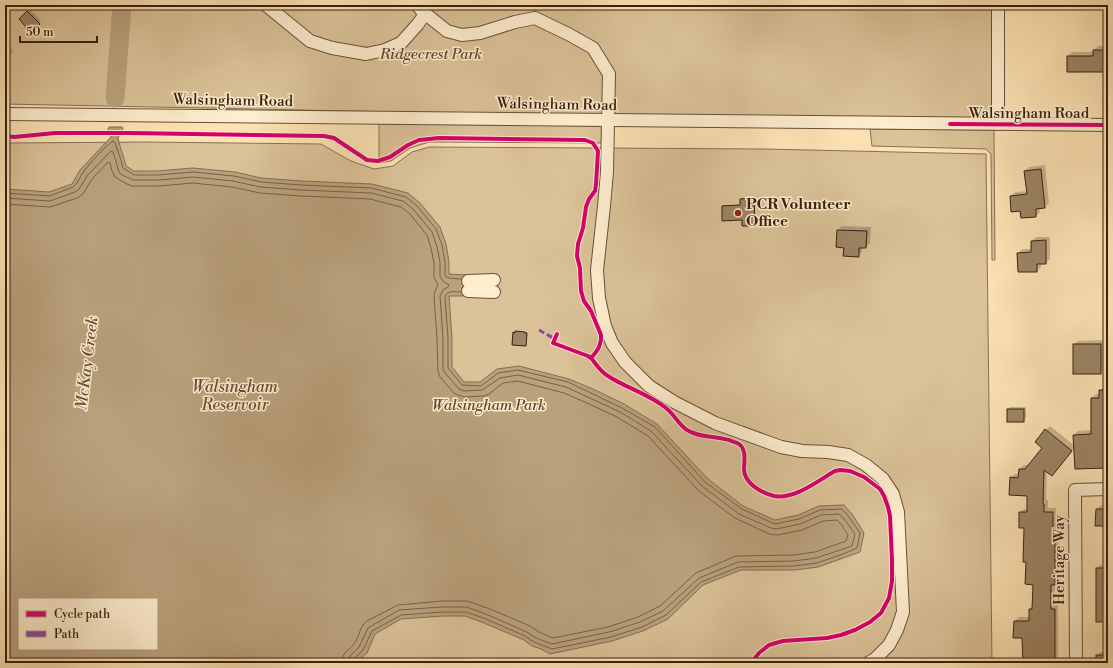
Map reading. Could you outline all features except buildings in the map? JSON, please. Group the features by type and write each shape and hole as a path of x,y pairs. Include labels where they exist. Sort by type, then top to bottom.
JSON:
{"street":[{"path":"266,5 310,41 332,48 366,54 385,50 402,43 425,14"},
{"path":"416,5 447,31 462,35 480,33 515,22 535,18 593,48 609,74 607,172 597,270 599,298 605,326 612,343 625,362 649,386 674,402 716,423 781,446 802,451 828,452 848,455 866,465 883,479 893,494 898,512 903,612 897,630 889,645 875,659 868,663"},
{"path":"998,5 998,124"},
{"name":"Walsingham Road","path":"5,114 1108,125"},
{"path":"468,286 494,286"},
{"name":"Heritage Way","path":"1076,663 1075,490 1108,489"}],"green space":[{"name":"Ridgecrest Park","path":"5,5 996,5 998,124 5,104"},
{"path":"379,124 603,126 602,143 429,142 410,148 391,161 379,163"},
{"path":"870,129 994,130 995,260 992,260 991,154 986,149 872,146"},
{"name":"Walsingham Park","path":"145,142 321,144 351,161 374,169 393,166 412,152 429,147 763,149 986,154 992,663 5,663 5,143"}],"water":[{"name":"Walsingham Reservoir","path":"109,127 122,127 123,129 118,138 126,166 134,171 158,171 193,168 235,172 261,178 372,184 408,193 420,203 440,227 446,244 449,274 468,275 468,296 449,296 452,338 452,367 464,382 480,382 497,369 519,366 569,379 593,389 624,404 657,424 708,479 743,506 775,520 798,515 819,506 844,505 852,514 864,533 860,552 818,567 795,570 741,570 703,585 668,619 643,631 612,641 550,654 532,646 524,640 465,616 443,616 401,619 375,634 367,653 355,663 5,663 5,189 49,192 72,184 80,170 111,137 108,129"}],"waterway":[{"name":"McKay Creek","path":"115,98 122,5"}],"marked path":[{"path":"539,330 555,339"}],"cycle path":[{"path":"950,124 1108,125"},
{"path":"5,136 14,137 55,133 324,136 334,138 367,160 378,161 390,157 408,145 419,140 439,138 585,140 593,143 598,151 596,184 595,191 589,199 586,207 577,256 580,268 581,291 584,301 591,311 601,335 599,347 591,358 605,374 645,395 669,410 681,425 692,433 722,438 739,444 744,453 744,470 747,480 764,493 774,496 790,495 806,488 835,471 850,471 864,477 880,489 888,507 890,516 892,581 889,598 881,613 870,622 841,635 827,638 783,641 769,645 759,653 751,663"},
{"path":"557,334 553,343 591,358"}],"place":[{"name":"PCR Volunteer Office","path":"738,213"}]}
